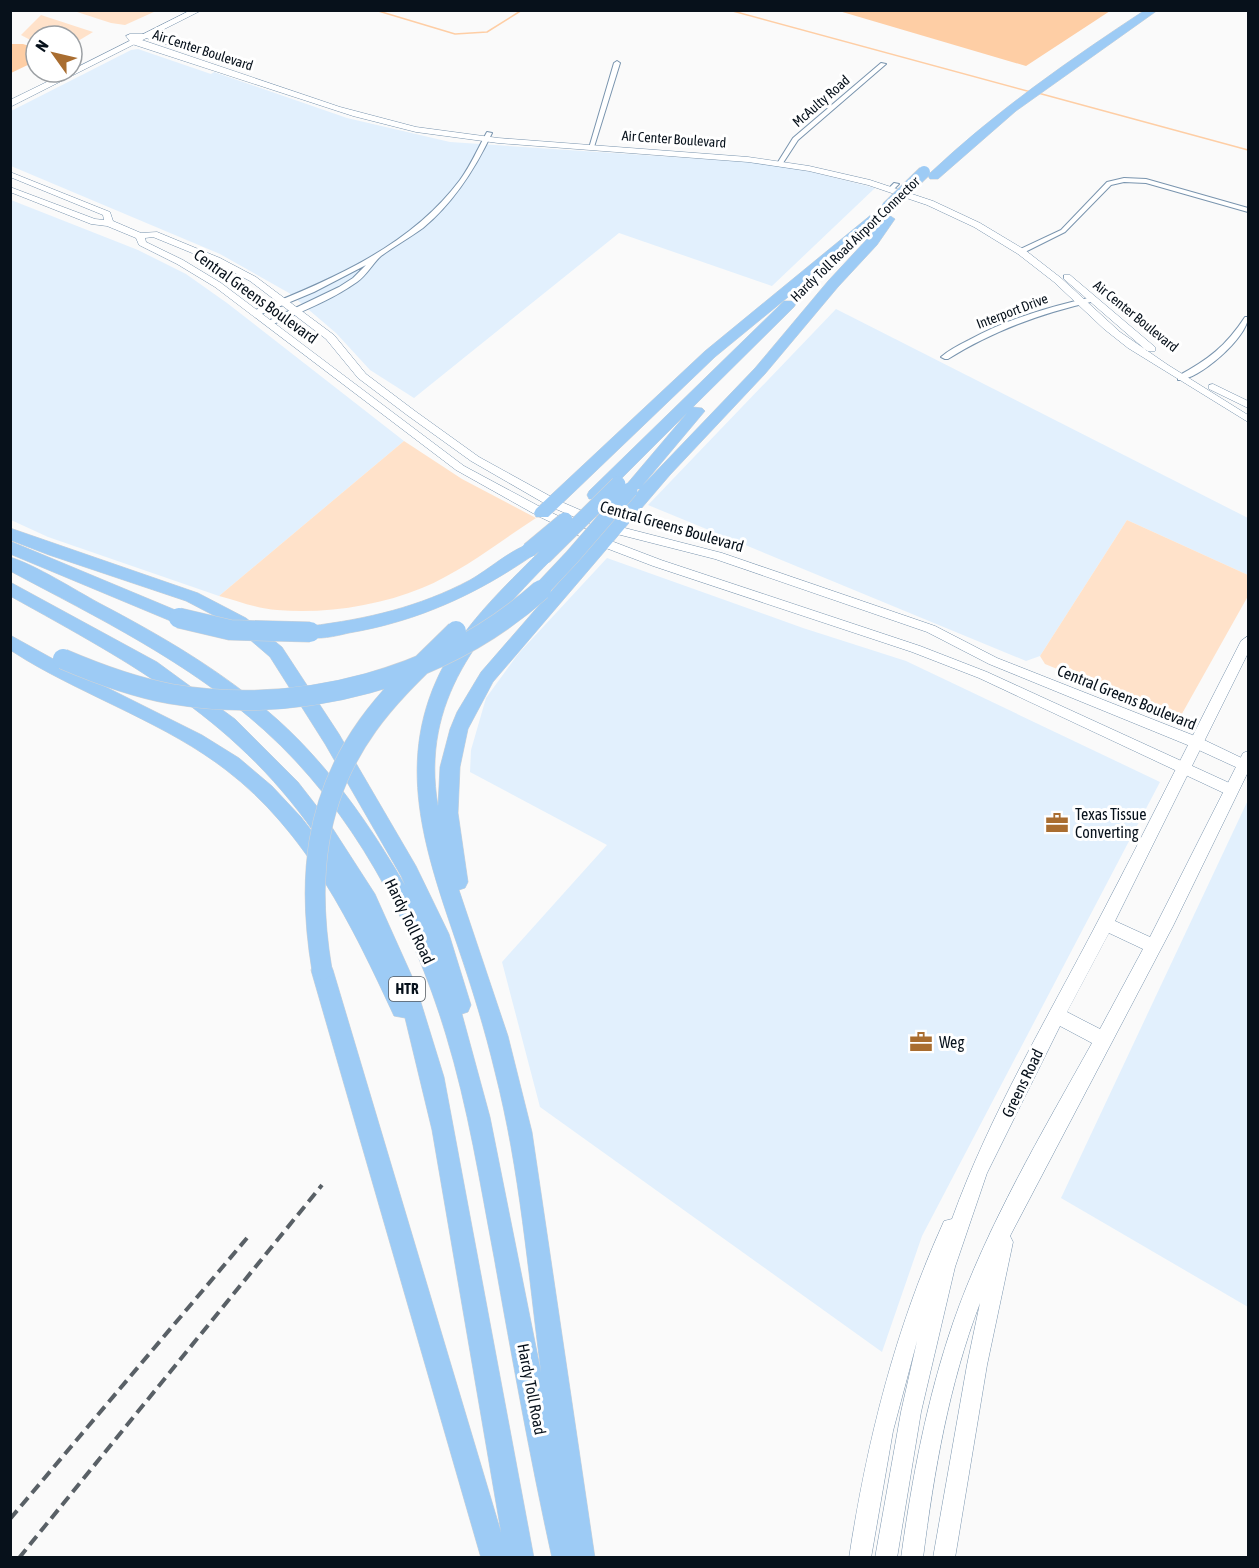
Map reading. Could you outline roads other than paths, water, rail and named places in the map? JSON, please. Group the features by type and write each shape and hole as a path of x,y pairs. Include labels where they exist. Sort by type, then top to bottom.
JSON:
{"highway":[{"name":"Hardy Toll Road Airport Connector","path":"619,485 929,174 1018,97 1138,10"},
{"name":"Hardy Toll Road Airport Connector","path":"1034,85 1153,10"},
{"name":"Hardy Toll Road Airport Connector","path":"536,553 595,495 619,485 695,414 888,214"},
{"path":"548,508 710,354 888,214"},
{"path":"475,964 460,893 448,813 447,790 459,729 466,712 491,672 679,454 760,371 833,284 872,242 888,214"},
{"path":"495,1557 322,970 316,941 312,896 314,862 319,833 331,794 340,773 368,725 404,683 536,553 619,485"},
{"path":"10,625 63,659 105,679 137,688 212,699 288,698 318,694 375,681 407,671 452,652 507,619 553,579 619,485"},
{"path":"10,532 55,551 192,597 240,622 276,652 332,739 426,905 460,1004 467,1036 471,1088"},
{"path":"10,547 178,618 230,630 310,632 357,627 419,612 456,597 536,553"},
{"path":"536,553 459,651 442,686 427,744 426,789 429,811 458,916 475,964 508,1078 524,1158 581,1557"},
{"name":"Hardy Toll Road","path":"10,562 171,650 203,671 272,726 326,783 365,836 402,899 420,934 449,1008 471,1088 566,1557"},
{"name":"Hardy Toll Road","path":"10,588 172,680 227,723 280,774 336,848 374,913 401,972 420,1028 432,1074 520,1557"},
{"path":"10,640 64,675 196,741 249,777 288,815 308,839 356,913 432,1074"}],"main road":[{"path":"10,104 133,39 182,10"},
{"path":"84,60 133,39 147,36 198,10"},
{"path":"10,95 32,84"},
{"name":"Greens Road","path":"886,1557 920,1368 953,1247 978,1174 1027,1070 1105,924 1248,641"},
{"path":"912,1557 918,1502 937,1415 963,1324 986,1264 1008,1218 1153,946 1246,761"},
{"path":"1105,924 1153,946"},
{"path":"1056,1015 1102,1040"},
{"path":"860,1557 871,1479 900,1361 943,1246 978,1174"},
{"path":"944,1557 977,1365 1008,1218"}],"street":[{"name":"Air Center Boulevard","path":"147,36 234,66 318,99"},
{"name":"Air Center Boulevard","path":"133,39 225,71 431,132 677,150 782,160 854,172 979,218 1092,299 1185,376 1248,405"},
{"path":"592,144 617,63"},
{"name":"McAulty Road","path":"782,160 799,135 883,64"},
{"path":"225,71 234,66"},
{"path":"256,314 375,259 445,202 462,183 487,136"},
{"name":"Central Greens Boulevard","path":"10,174 107,214 109,223"},
{"path":"1025,249 1063,231 1082,214 1106,186 1116,181 1139,179 1248,210"},
{"name":"Central Greens Boulevard","path":"10,189 94,222 109,223 140,236 154,234 217,260 253,279 330,337 369,381 475,459 548,508"},
{"name":"Central Greens Boulevard","path":"140,236 142,243 180,262 256,314 371,404 460,468 608,535 657,564 916,649 983,675 1231,790"},
{"name":"Air Center Boulevard","path":"1025,249 1113,332 1248,418"},
{"path":"268,323 347,285 370,268 375,259"},
{"name":"Interport Drive","path":"945,357 1000,327 1092,299"},
{"path":"1185,376 1229,347 1248,319"},
{"path":"460,468 475,459"},
{"name":"Central Greens Boulevard","path":"608,535 718,556 791,579 931,629 993,661 1246,761"},
{"path":"779,603 791,579"},
{"path":"983,675 993,661"}],"waterway":[{"path":"375,10 455,34 487,32 522,10"},
{"path":"729,10 1031,92"},
{"path":"1038,93 1248,150"}],"railway":[{"path":"19,1558 322,1185"},
{"path":"10,1519 247,1238"}],"place":[{"name":"Texas Tissue Converting","path":"1057,823"},
{"name":"Weg","path":"921,1042"}]}
